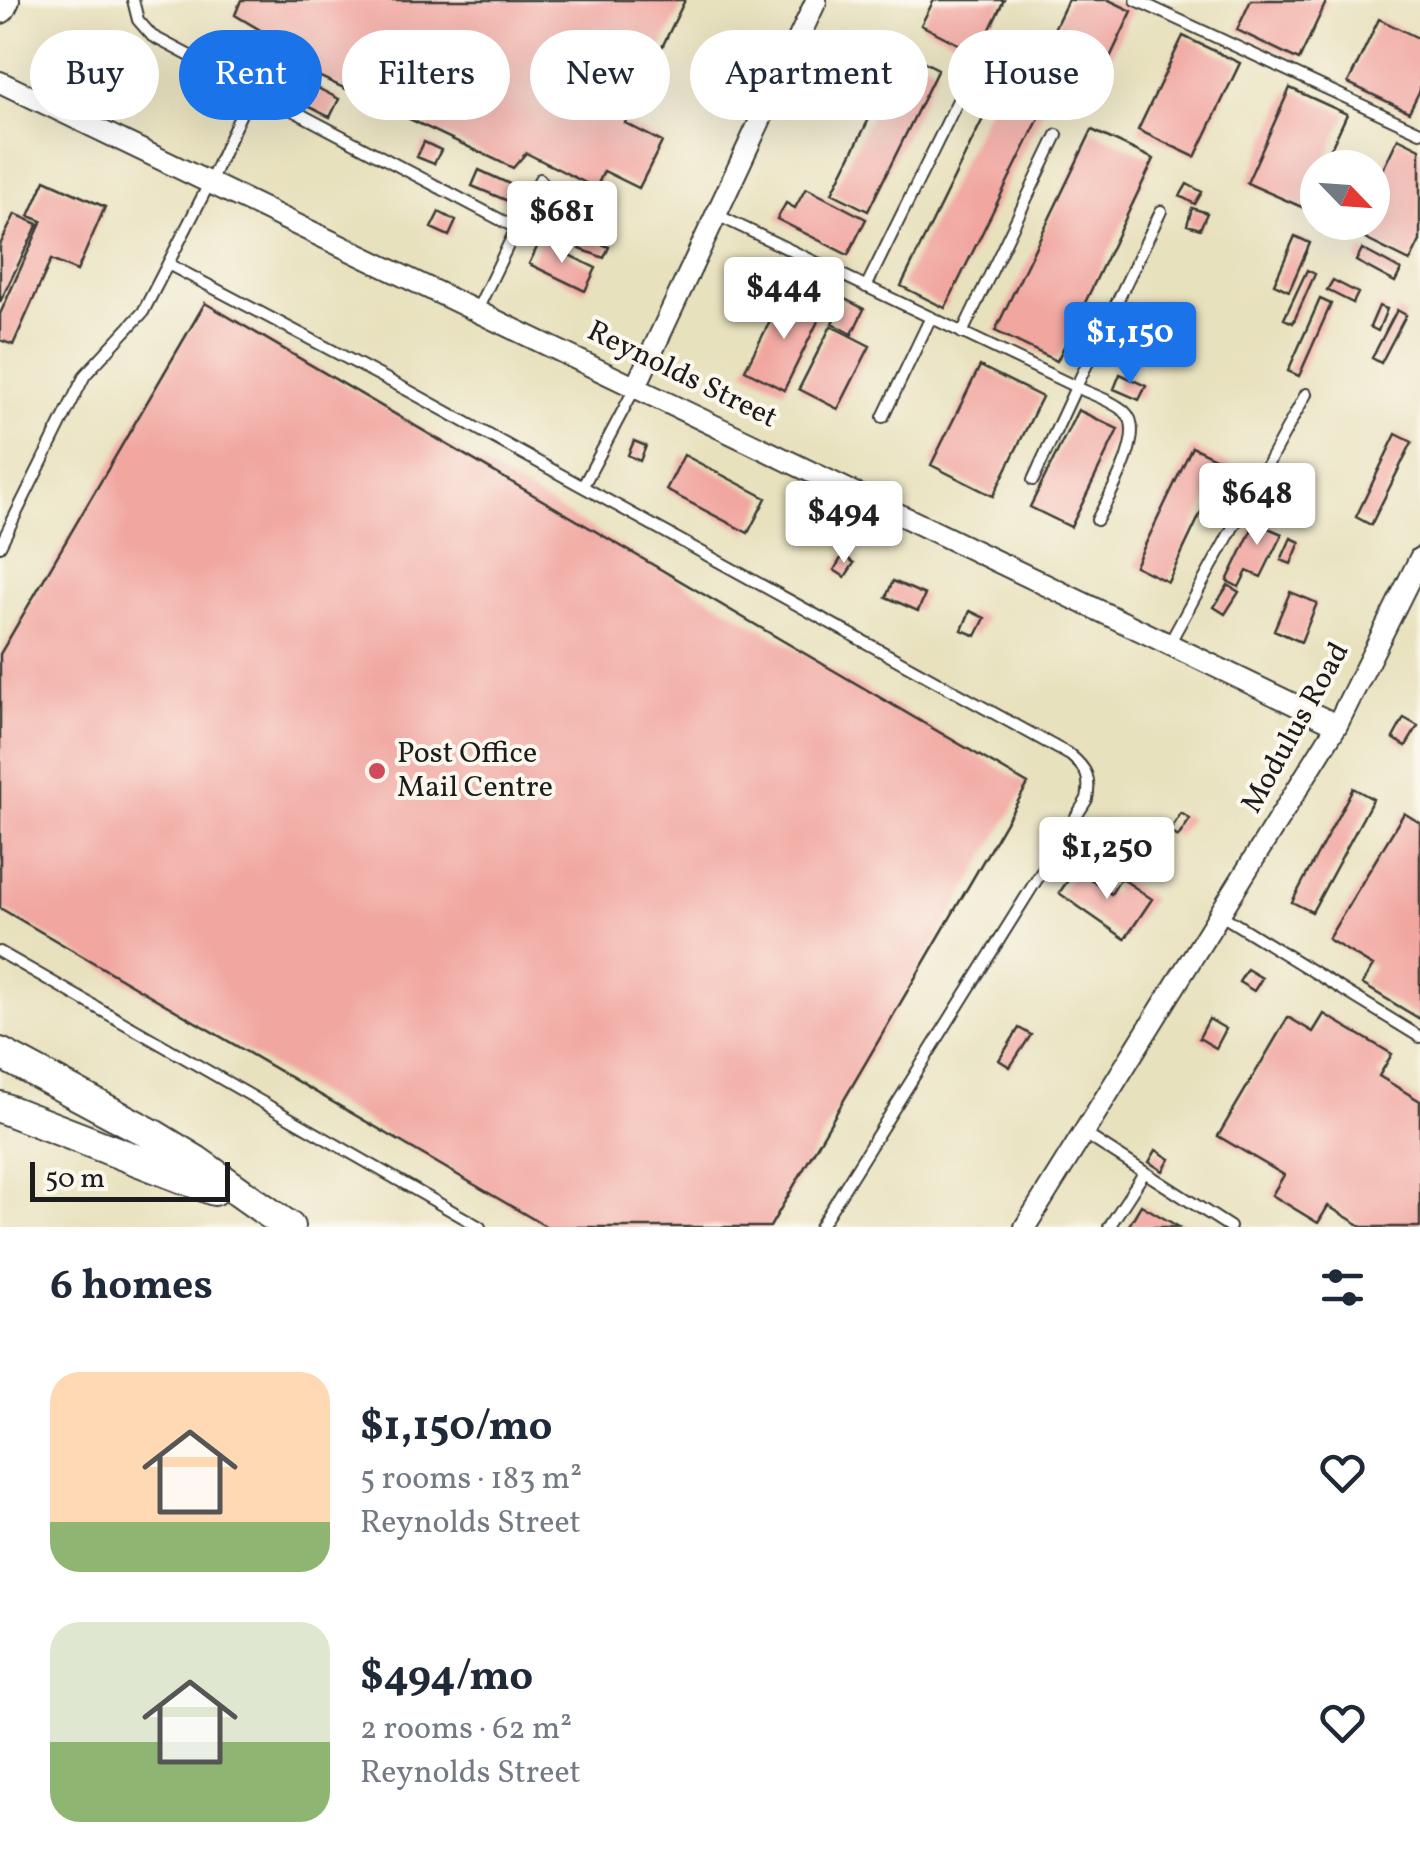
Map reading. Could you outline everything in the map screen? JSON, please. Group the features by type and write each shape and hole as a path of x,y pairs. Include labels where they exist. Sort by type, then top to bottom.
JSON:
{"main road":[{"path":"0,8 4,0"},
{"path":"0,1054 155,1136 289,1227"},
{"path":"0,1107 259,1208"}],"street":[{"path":"636,386 816,0"},
{"name":"Reynolds Street","path":"0,82 1337,726"},
{"name":"Modulus Road","path":"1025,1227 1337,726 1420,558"}],"lane":[{"path":"133,0 138,20 152,36 179,50"},
{"path":"1136,0 1420,132"},
{"path":"0,546 85,375 143,312 238,120"},
{"path":"311,120 516,228"},
{"path":"866,286 948,120"},
{"path":"962,332 1058,134"},
{"path":"477,310 540,179"},
{"path":"1033,480 1161,212"},
{"path":"716,215 1126,412 1133,425 1131,446 1098,520"},
{"path":"168,264 583,486 1070,755 1085,768 1090,782 1087,799 820,1227"},
{"path":"882,417 930,318"},
{"path":"583,486 636,386"},
{"path":"1169,644 1306,394"},
{"path":"1222,915 1420,1036"},
{"path":"0,952 480,1227"},
{"path":"1084,1134 1230,1227"},
{"path":"1109,1227 1144,1172"}],"building":[{"path":"241,0 685,0 670,31 530,30 530,120 626,120 625,123 662,142 639,188 604,171 596,188 526,153 513,168 411,120 510,120 510,30 342,30 342,87 322,78 322,30 260,30 235,15"},
{"path":"934,0 1004,0 990,30 948,30 948,39 921,25"},
{"path":"1068,0 1109,0 1132,11 1114,49 1114,30 1054,30"},
{"path":"1251,0 1327,0 1299,60 1237,30"},
{"path":"1379,19 1420,39 1420,90 1409,112 1348,83"},
{"path":"1183,36 1240,63 1195,157 1138,130"},
{"path":"928,64 938,69 928,89"},
{"path":"1290,88 1347,114 1330,150 1300,150 1300,206 1247,183"},
{"path":"322,90 339,99 330,117 322,113"},
{"path":"868,120 913,120 868,211 832,193"},
{"path":"982,120 1038,120 945,308 901,286"},
{"path":"1092,130 1154,159 1057,361 995,331"},
{"path":"1398,138 1420,149 1420,241 1410,261 1367,240 1390,240 1390,155"},
{"path":"424,142 441,150 434,164 417,157"},
{"path":"479,170 514,186 508,201 472,186"},
{"path":"45,180 105,207 77,271 51,260 13,345 0,340 0,314 42,221 29,216"},
{"path":"1187,184 1202,192 1195,204 1180,196"},
{"path":"806,188 866,219 848,255 777,219 786,203 795,208"},
{"path":"1192,208 1207,213 1200,229 1187,225"},
{"path":"439,212 456,221 449,236 431,228"},
{"path":"15,214 38,224 0,302 0,245"},
{"path":"1295,236 1310,243 1289,291 1274,284"},
{"path":"585,237 609,247 604,258 580,249"},
{"path":"540,241 596,268 585,291 529,264"},
{"path":"1362,249 1401,270 1395,282 1356,261"},
{"path":"1307,270 1315,274 1293,323 1284,319"},
{"path":"1333,280 1358,293 1353,303 1327,290"},
{"path":"784,294 822,313 784,390 745,370"},
{"path":"845,299 864,309 852,334 832,323"},
{"path":"1320,299 1331,304 1299,376 1288,371"},
{"path":"205,303 1028,784 770,1227 547,1227 0,908 0,654"},
{"path":"1159,306 1184,317 1176,335 1151,324"},
{"path":"1379,306 1387,309 1378,331 1370,327"},
{"path":"1397,310 1406,315 1381,363 1372,358"},
{"path":"831,326 870,346 838,409 799,389"},
{"path":"980,366 1042,397 993,496 931,465"},
{"path":"1120,374 1146,386 1139,400 1114,389"},
{"path":"1078,410 1118,429 1071,527 1030,507"},
{"path":"1396,434 1412,442 1371,525 1356,517"},
{"path":"634,441 646,446 640,461 628,455"},
{"path":"1192,447 1230,465 1220,486 1215,483 1168,582 1135,566"},
{"path":"684,455 766,498 748,533 666,490"},
{"path":"1264,504 1276,510 1268,528 1282,534 1261,577 1247,571 1239,587 1227,581"},
{"path":"1291,538 1300,542 1291,564 1281,560"},
{"path":"843,555 854,563 845,577 834,570"},
{"path":"893,581 925,595 918,611 886,597"},
{"path":"1228,585 1239,592 1225,614 1214,607"},
{"path":"1290,592 1317,603 1301,642 1274,630"},
{"path":"970,611 985,618 976,636 962,630"},
{"path":"1404,718 1418,726 1406,746 1393,738"},
{"path":"1353,788 1373,799 1312,912 1292,902"},
{"path":"1181,813 1190,819 1178,837 1170,831"},
{"path":"1404,813 1420,823 1420,1019 1362,984 1373,966 1328,939"},
{"path":"1076,869 1111,894 1121,878 1152,899 1125,939 1059,893"},
{"path":"1247,969 1262,978 1254,991 1239,982"},
{"path":"1324,1014 1392,1054 1379,1076 1420,1101 1420,1227 1363,1227 1328,1206 1318,1223 1272,1195 1284,1175 1218,1136 1288,1017 1313,1032"},
{"path":"1209,1019 1226,1029 1216,1048 1199,1038"},
{"path":"1019,1028 1031,1035 1010,1067 999,1060"},
{"path":"1156,1150 1170,1159 1163,1171 1149,1162"},
{"path":"1141,1205 1179,1227 1128,1227"}],"place":[{"name":"Post Office Mail Centre","path":"377,771"}]}
